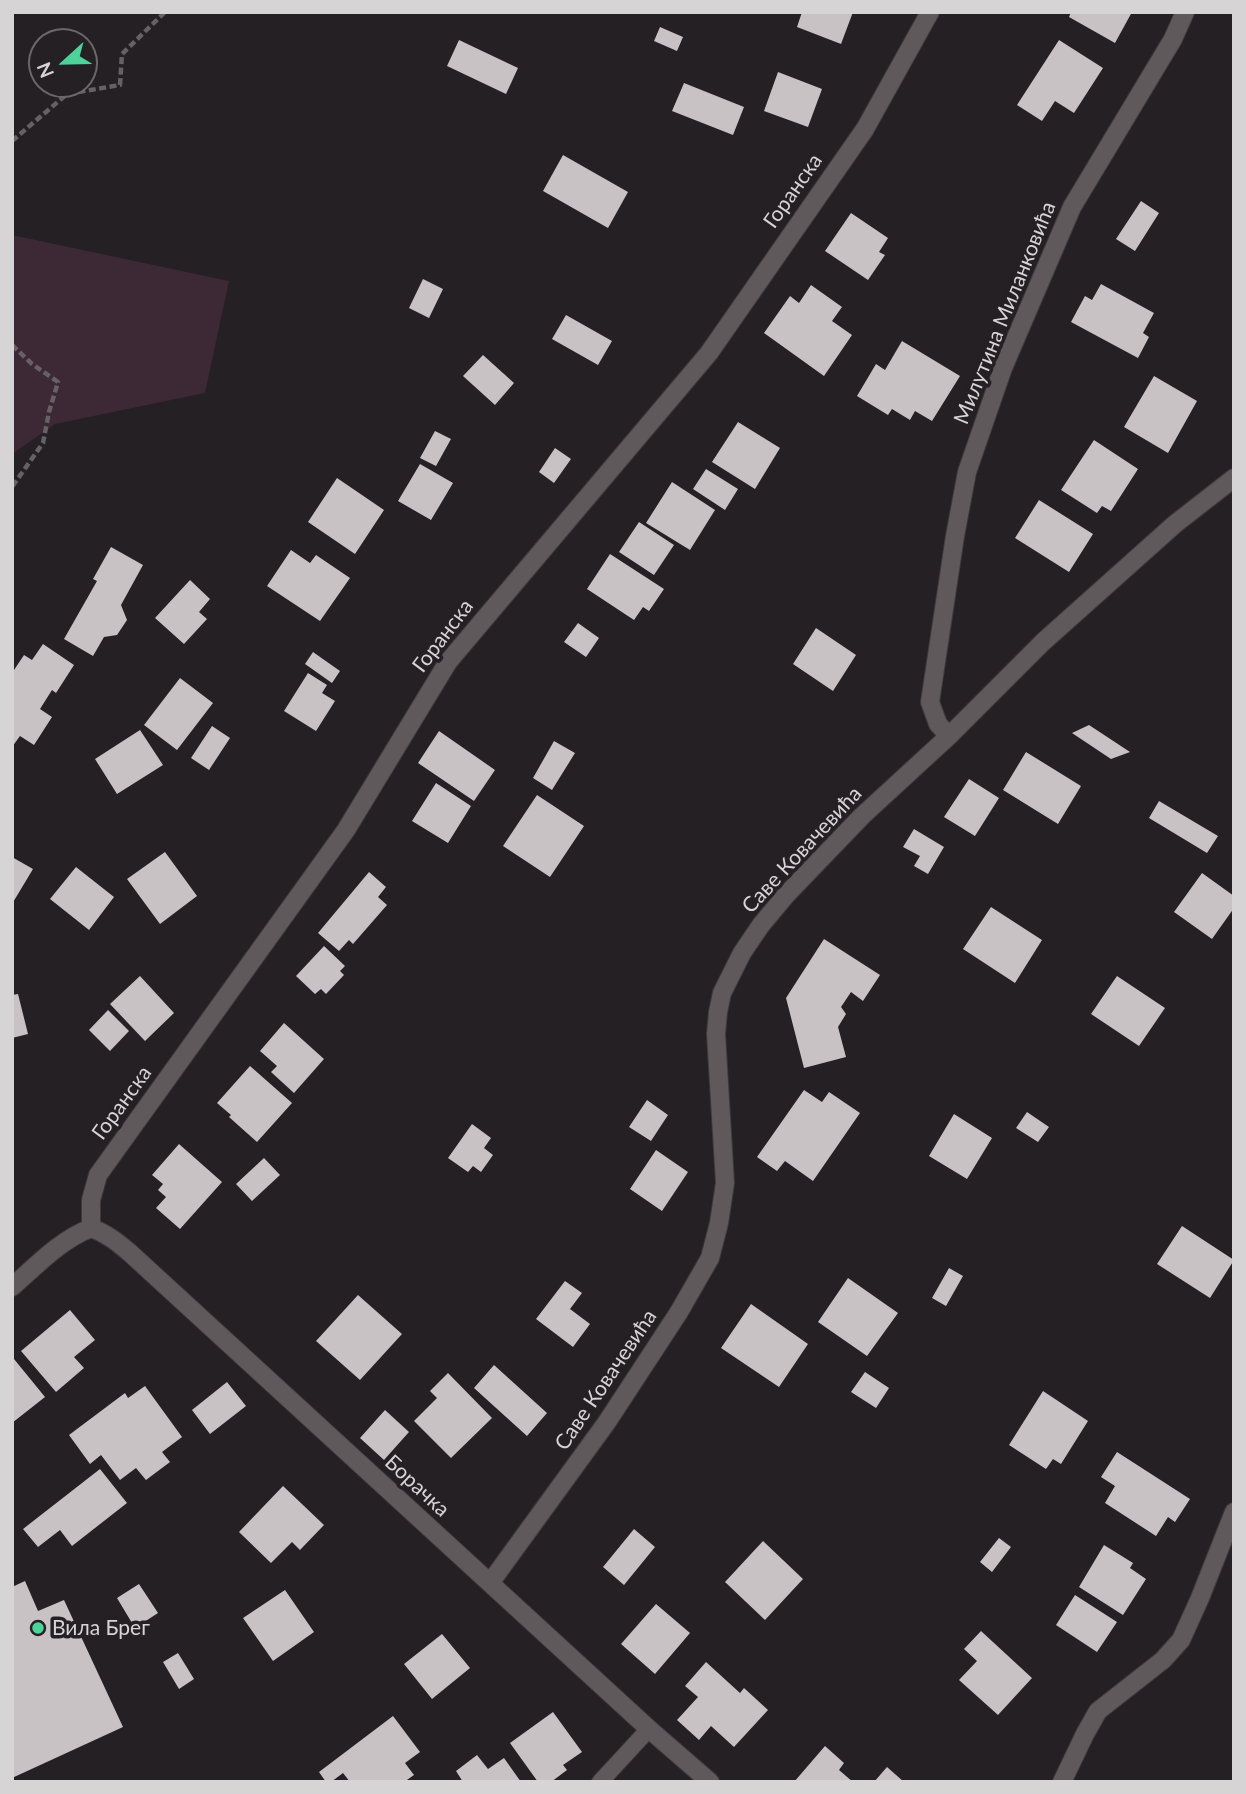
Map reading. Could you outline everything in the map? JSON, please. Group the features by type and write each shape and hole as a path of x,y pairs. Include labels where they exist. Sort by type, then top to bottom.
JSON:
{"street":[{"name":"Горанска","path":"91,1228 91,1200 98,1175 346,830 448,662 709,353 864,129 930,12"},
{"name":"Милутина Миланковића","path":"949,736 938,724 930,702 967,472 1003,368 1072,207 1173,38 1185,12"},
{"name":"Саве Ковачевића","path":"490,1583 607,1422 679,1312 709,1258 719,1223 725,1183 717,1056 718,1012 722,993 761,925 862,816 949,736 1043,642 1175,524 1234,478"},
{"path":"12,1287 60,1246 78,1233 91,1228"},
{"name":"Борачка","path":"91,1228 111,1237 129,1252 710,1782"},
{"path":"1062,1782 1098,1711 1163,1660 1181,1640 1234,1512"}],"lane":[{"path":"600,1782 649,1729"}],"path":[{"path":"12,141 67,94 120,85 122,54 165,12"},
{"path":"12,345 32,364 58,382 43,443 12,487"}],"shaded area":[{"path":"12,235 229,281 205,393 55,424 12,454"}],"building":[{"path":"802,12 853,12 841,44 797,27"},
{"path":"1071,12 1132,12 1115,43 1069,17"},
{"path":"660,27 683,37 677,51 654,41"},
{"path":"459,40 518,68 506,94 447,66"},
{"path":"1059,40 1103,68 1074,113 1055,101 1042,121 1017,105"},
{"path":"778,72 822,89 808,127 764,111"},
{"path":"684,83 744,107 733,135 672,111"},
{"path":"563,155 628,192 608,228 543,191"},
{"path":"1141,201 1159,213 1135,251 1116,239"},
{"path":"851,213 888,238 879,252 885,255 868,280 825,251"},
{"path":"423,279 443,289 429,318 409,308"},
{"path":"1101,284 1154,313 1143,333 1149,337 1138,358 1071,322 1085,296 1092,300"},
{"path":"811,285 842,307 832,321 852,335 824,376 764,333 790,296 799,303"},
{"path":"566,315 612,341 598,365 552,339"},
{"path":"902,341 960,376 932,421 915,411 910,420 892,409 888,415 857,396 876,364 885,370"},
{"path":"483,355 514,383 495,405 463,376"},
{"path":"1154,376 1197,401 1168,453 1124,427"},
{"path":"738,422 780,448 755,489 712,462"},
{"path":"435,431 451,439 436,466 420,458"},
{"path":"1094,440 1138,469 1111,511 1102,506 1097,513 1061,490"},
{"path":"555,448 571,459 554,483 539,472"},
{"path":"420,464 453,483 431,520 398,501"},
{"path":"706,469 738,489 725,510 693,489"},
{"path":"337,478 384,510 355,554 308,522"},
{"path":"672,482 715,510 690,550 646,523"},
{"path":"1039,500 1093,534 1069,572 1015,538"},
{"path":"639,522 674,545 654,575 619,552"},
{"path":"111,547 143,565 121,605 127,620 117,635 104,637 93,656 64,639 97,581 93,579"},
{"path":"291,550 310,563 316,555 350,578 320,621 267,586"},
{"path":"610,554 664,589 649,611 643,607 634,620 587,589"},
{"path":"190,580 210,599 199,612 207,619 184,644 155,618"},
{"path":"578,623 599,638 586,657 564,642"},
{"path":"816,628 856,655 833,691 793,664"},
{"path":"43,644 74,665 56,693 52,690 40,709 52,717 34,745 20,736 12,747 12,673 24,655 32,660"},
{"path":"313,652 340,671 332,683 305,664"},
{"path":"308,673 327,685 322,693 335,701 316,731 284,711"},
{"path":"180,678 213,703 177,750 144,725"},
{"path":"1089,725 1130,752 1111,759 1072,733"},
{"path":"212,726 230,738 209,770 191,758"},
{"path":"140,730 163,765 117,794 95,759"},
{"path":"439,731 495,770 474,801 418,763"},
{"path":"554,741 575,753 552,790 533,778"},
{"path":"1026,752 1081,786 1058,824 1003,790"},
{"path":"969,779 999,798 975,836 944,817"},
{"path":"436,783 471,806 448,843 412,821"},
{"path":"537,795 584,826 550,877 503,846"},
{"path":"1159,801 1218,836 1207,853 1149,818"},
{"path":"914,829 944,847 928,874 914,866 920,856 903,847"},
{"path":"165,852 197,896 160,924 127,879"},
{"path":"12,857 33,869 12,904"},
{"path":"76,867 114,897 89,930 50,899"},
{"path":"369,872 386,887 378,897 387,905 353,944 349,940 339,951 318,933"},
{"path":"1202,873 1234,896 1234,908 1212,939 1174,912"},
{"path":"991,907 1042,940 1015,983 963,949"},
{"path":"824,939 880,975 863,1001 851,992 841,1007 846,1014 838,1027 846,1057 804,1068 786,998"},
{"path":"324,946 345,966 340,971 344,975 326,994 321,989 315,994 296,976"},
{"path":"140,976 174,1013 145,1041 110,1004"},
{"path":"1117,976 1165,1008 1139,1046 1091,1014"},
{"path":"18,994 28,1034 12,1038 12,995"},
{"path":"108,1010 129,1031 110,1051 89,1030"},
{"path":"284,1023 324,1059 294,1093 271,1072 277,1066 260,1051"},
{"path":"250,1066 292,1103 257,1142 217,1103"},
{"path":"804,1090 822,1102 829,1092 860,1113 813,1181 785,1161 777,1171 757,1157"},
{"path":"647,1100 668,1115 651,1141 629,1127"},
{"path":"1027,1112 1049,1127 1038,1142 1016,1128"},
{"path":"954,1114 992,1138 967,1179 929,1156"},
{"path":"472,1124 491,1138 484,1148 493,1155 481,1172 473,1166 468,1172 448,1158"},
{"path":"179,1144 222,1182 180,1229 156,1208 166,1197 158,1190 163,1184 152,1175"},
{"path":"656,1150 688,1172 662,1211 630,1189"},
{"path":"264,1158 280,1175 252,1201 236,1184"},
{"path":"1182,1226 1234,1260 1210,1298 1157,1264"},
{"path":"949,1268 963,1276 946,1306 932,1298"},
{"path":"848,1278 898,1313 867,1356 818,1322"},
{"path":"565,1281 582,1293 570,1309 590,1324 573,1347 536,1319"},
{"path":"358,1295 402,1334 360,1380 316,1341"},
{"path":"751,1304 808,1344 779,1387 721,1348"},
{"path":"70,1310 95,1340 74,1357 84,1368 56,1392 21,1351"},
{"path":"14,1359 45,1397 12,1423 12,1361"},
{"path":"494,1365 547,1413 527,1436 474,1388"},
{"path":"865,1372 889,1388 876,1408 851,1392"},
{"path":"448,1373 492,1418 451,1458 414,1421 437,1398 430,1391"},
{"path":"227,1382 246,1406 210,1434 192,1410"},
{"path":"145,1386 182,1437 162,1452 170,1462 146,1480 136,1468 120,1480 101,1455 90,1464 69,1435 125,1393 128,1398"},
{"path":"1043,1391 1088,1421 1061,1464 1053,1459 1046,1469 1009,1445"},
{"path":"385,1410 409,1432 384,1460 360,1438"},
{"path":"1117,1452 1190,1499 1175,1522 1168,1517 1156,1536 1105,1503 1115,1486 1101,1477"},
{"path":"100,1469 127,1503 72,1546 60,1530 38,1547 23,1529"},
{"path":"283,1486 324,1525 300,1550 292,1542 271,1563 239,1532"},
{"path":"634,1529 655,1547 624,1585 603,1567"},
{"path":"999,1538 1011,1547 992,1572 980,1562"},
{"path":"763,1541 803,1579 765,1620 725,1582"},
{"path":"1104,1545 1133,1563 1130,1568 1146,1579 1123,1615 1079,1587"},
{"path":"25,1581 38,1611 64,1600 123,1727 12,1778 12,1587"},
{"path":"139,1584 158,1613 135,1628 117,1598"},
{"path":"285,1590 314,1632 273,1661 243,1618"},
{"path":"1075,1595 1117,1622 1097,1652 1056,1625"},
{"path":"656,1604 690,1633 655,1674 621,1644"},
{"path":"981,1631 1032,1678 998,1715 959,1680 977,1661 964,1649"},
{"path":"442,1634 470,1668 432,1699 404,1664"},
{"path":"178,1653 194,1679 179,1689 163,1662"},
{"path":"706,1662 740,1693 744,1688 768,1710 734,1747 711,1726 699,1740 677,1720 698,1697 685,1686"},
{"path":"553,1712 582,1752 563,1765 567,1770 551,1782 538,1782 510,1743"},
{"path":"393,1716 420,1752 405,1763 414,1775 404,1782 350,1782 343,1773 331,1782 326,1782 319,1772"},
{"path":"825,1746 844,1763 839,1770 853,1782 794,1782"},
{"path":"477,1755 488,1769 504,1758 521,1782 463,1782 456,1771"},
{"path":"887,1767 904,1782 874,1782"}],"place":[{"name":"Вила Брег","path":"38,1628"}]}
